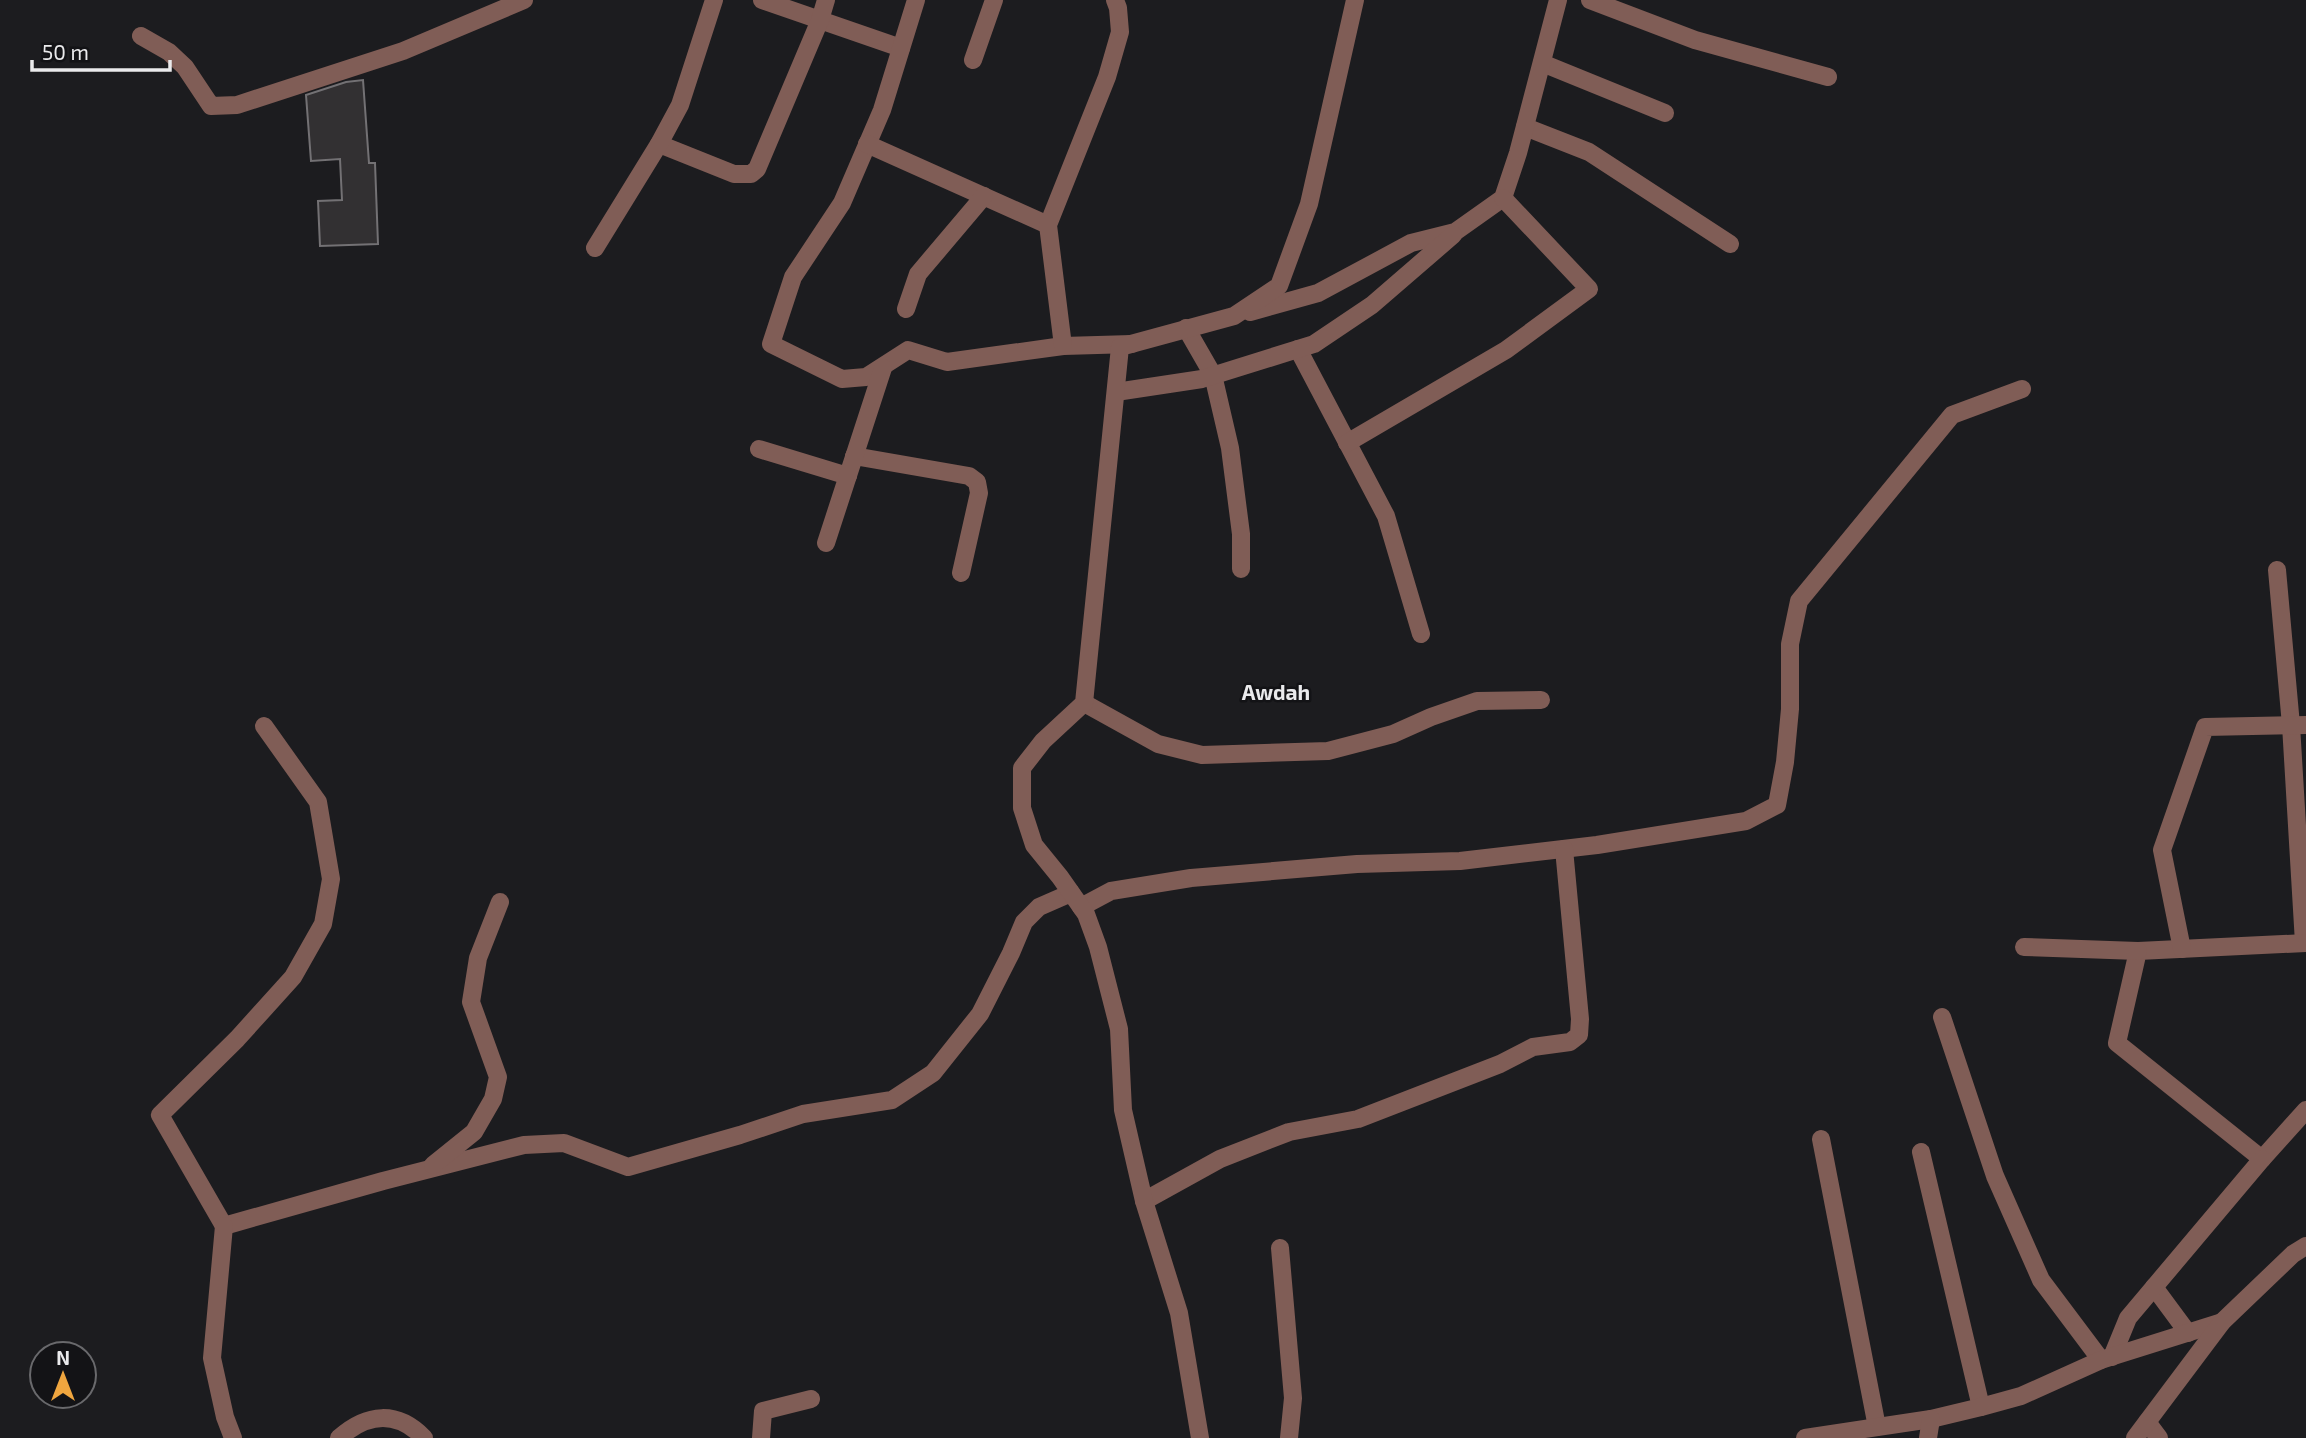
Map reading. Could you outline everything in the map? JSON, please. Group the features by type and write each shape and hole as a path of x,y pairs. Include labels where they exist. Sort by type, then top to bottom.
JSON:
{"street":[{"path":"141,36 169,52 185,68 211,106 237,105 402,51 524,0"},
{"path":"595,247 680,105 714,0"},
{"path":"762,0 901,48"},
{"path":"659,144 734,174 751,174 757,169 826,0"},
{"path":"916,0 882,110 842,203 793,277 771,344 842,379 866,377 908,351 947,362 1063,346 1132,344"},
{"path":"973,60 994,0"},
{"path":"1063,346 1048,225 1107,77 1120,32 1115,0"},
{"path":"1234,316 1279,286 1309,204 1355,0"},
{"path":"1116,392 1213,375 1314,344 1371,305 1455,232 1503,198 1525,127 1558,0"},
{"path":"1590,0 1695,40 1828,77"},
{"path":"1542,62 1665,113"},
{"path":"1525,127 1589,152 1730,244"},
{"path":"867,144 1048,225"},
{"path":"906,309 918,274 984,196"},
{"path":"1347,443 1506,351 1589,289 1503,198"},
{"path":"1200,1438 1179,1313 1144,1201 1123,1110 1119,1029 1098,947 1086,914 1034,845 1022,808 1022,768 1043,741 1084,703 1120,347 1318,293 1411,243 1455,232"},
{"path":"1186,328 1213,375 1230,448 1241,534 1241,569"},
{"path":"1298,349 1386,516 1421,634"},
{"path":"826,543 883,368"},
{"path":"224,1226 524,1145 564,1143 628,1167 803,1114 892,1100 933,1073 980,1014 1012,953 1024,922 1040,907 1111,891 1191,878 1357,864 1460,861 1564,849 1746,821 1777,805 1786,762 1790,709 1790,644 1799,601 1952,415 2022,388"},
{"path":"759,449 848,476"},
{"path":"854,456 969,476 977,482 979,493 961,573"},
{"path":"2024,947 2138,951 2305,943 2298,725 2277,570"},
{"path":"1084,703 1157,744 1202,755 1328,751 1393,734 1477,701 1541,700"},
{"path":"2182,949 2162,850 2206,727 2298,725"},
{"path":"233,1438 225,1417 212,1358 224,1226 160,1115 237,1039 293,977 323,924 331,879 318,802 264,726"},
{"path":"1144,1201 1220,1160 1289,1132 1358,1119 1500,1064 1533,1047 1570,1042 1579,1035 1580,1019 1564,849"},
{"path":"428,1169 474,1132 493,1099 498,1077 471,1002 478,958 500,902"},
{"path":"2138,951 2117,1043 2263,1158"},
{"path":"1942,1017 1995,1176 2041,1280 2106,1359"},
{"path":"2106,1359 2128,1318 2306,1110"},
{"path":"1821,1139 1877,1427"},
{"path":"1921,1152 1981,1408"},
{"path":"2135,1438 2222,1322 2293,1254 2306,1246"},
{"path":"1280,1248 1293,1398 1289,1438"},
{"path":"2154,1287 2188,1333"},
{"path":"1805,1438 1931,1419 1981,1408 2021,1396 2106,1359 2222,1322"},
{"path":"761,1438 763,1411 811,1399"},
{"path":"339,1438 349,1429 373,1418 392,1419 424,1438"},
{"path":"1928,1438 1931,1419"},
{"path":"2147,1422 2159,1438"}],"building":[{"path":"363,80 369,163 375,163 378,244 320,246 318,201 342,200 340,159 311,161 306,95 346,82"}],"district":[{"name":"Awdah","path":"1276,691"}]}
